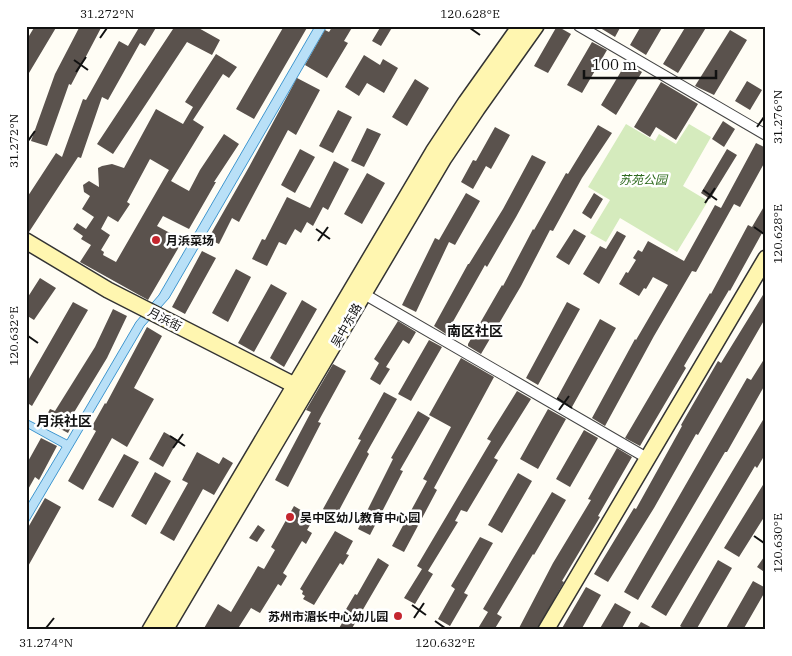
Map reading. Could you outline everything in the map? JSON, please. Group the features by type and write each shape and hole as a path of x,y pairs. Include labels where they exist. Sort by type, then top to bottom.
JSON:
{"main road":[{"name":"吴中东路","path":"165,630 433,152 471,94 520,26"},
{"name":"吴中东路","path":"150,630 301,388 364,294 456,140 536,26"},
{"name":"月浜街","path":"26,241 108,290 301,388"},
{"path":"546,630 766,258"}],"street":[{"path":"579,26 766,135"},
{"path":"364,294 648,458"}],"green space":[{"name":"苏苑公园","path":"626,124 655,141 659,134 676,144 689,124 711,137 683,186 708,201 677,252 620,218 606,242 590,233 610,200 588,187"}],"water":[{"path":"315,26 327,26 169,298 144,326 26,526 26,507 62,447 26,427 26,419 67,440 136,322 159,295"}],"building":[{"path":"35,26 57,26 26,78 26,41"},
{"path":"80,26 102,26 71,85 69,84 47,146 31,141 55,74"},
{"path":"140,26 157,26 145,46 140,43 108,100 102,97 81,158 78,157 29,232 26,232 26,199 56,153 62,157 83,99 86,100 119,41 128,46"},
{"path":"175,26 195,26 220,40 212,55 187,42 113,154 97,144"},
{"path":"284,26 308,26 254,119 236,109"},
{"path":"333,26 353,26 344,41 348,43 327,78 305,65 325,30 329,32"},
{"path":"381,26 393,26 381,46 372,41"},
{"path":"557,26 571,34 548,73 534,66"},
{"path":"597,26 621,26 615,37"},
{"path":"641,26 663,26 646,55 630,45"},
{"path":"686,26 707,26 678,73 663,64"},
{"path":"730,30 747,40 714,95 695,86"},
{"path":"592,42 607,50 582,93 567,85"},
{"path":"216,54 237,67 229,78 223,74 193,120 204,127 171,181 189,191 200,170 224,134 239,144 214,182 216,182 189,229 163,216 157,226 183,240 148,300 80,262 91,245 81,239 83,236 73,229 77,223 86,229 94,217 82,209 90,196 84,192 83,185 89,181 99,187 98,168 102,166 112,164 124,168 156,109 183,124 193,107 185,102","holes":["150,159 169,170 116,262 103,255 104,252 101,250 110,235 101,229 108,216 118,222 130,204 127,202"]},
{"path":"364,55 380,65 383,59 398,68 384,93 367,83 359,96 345,87"},
{"path":"626,63 642,72 616,115 601,105"},
{"path":"297,78 320,90 296,135 288,130 239,222 232,218 219,244 208,239 249,167"},
{"path":"415,79 429,88 407,126 392,117"},
{"path":"747,81 762,90 750,110 735,101"},
{"path":"661,82 698,104 676,140 656,127 650,137 634,127"},
{"path":"338,110 352,117 333,153 319,146"},
{"path":"723,121 735,129 724,147 712,139"},
{"path":"598,125 612,133 582,178 553,231 550,230 521,286 481,354 468,346 468,344 503,286 533,229 566,173 568,174"},
{"path":"495,127 510,135 491,169 486,166 473,189 461,182 473,160 476,161"},
{"path":"367,128 381,134 364,167 351,161"},
{"path":"756,143 766,148 766,160 740,207 734,204 696,272 692,271 605,426 592,418 635,339 668,285 653,277 639,296 619,284 636,260 633,258 638,250 642,252 648,241 684,261 715,205 721,208"},
{"path":"300,149 315,157 295,193 281,185"},
{"path":"727,149 737,155 710,199 701,193"},
{"path":"532,155 546,162 487,267 485,265 446,334 434,326 468,264 503,209"},
{"path":"334,161 349,169 328,210 323,207 313,226 307,222 301,233 295,229 286,245 279,242 267,266 252,259 262,239 265,240 287,197 310,208"},
{"path":"367,173 385,183 362,224 344,214"},
{"path":"466,193 480,201 455,245 449,242 416,312 402,305 435,238 439,240"},
{"path":"594,193 603,199 591,219 582,213"},
{"path":"766,203 766,226 730,291 684,366 686,368 640,446 625,438 711,294 748,225 752,227"},
{"path":"574,229 586,236 569,265 556,257"},
{"path":"617,231 626,236 599,284 583,274 600,246 606,249"},
{"path":"202,251 216,258 185,314 172,307"},
{"path":"236,269 251,277 228,322 212,313"},
{"path":"40,278 56,288 34,320 26,315 26,300"},
{"path":"271,284 287,293 254,352 238,343"},
{"path":"766,290 766,317 654,508 608,582 594,574 634,508 636,509 718,361 721,363"},
{"path":"302,300 317,309 284,367 270,358"},
{"path":"73,302 88,310 32,406 26,402 26,384"},
{"path":"567,302 580,309 538,385 526,378"},
{"path":"113,309 127,316 107,358 70,419 74,421 68,433 44,420 50,409 55,411 95,347"},
{"path":"600,319 616,328 572,407 557,398"},
{"path":"398,321 416,332 409,344 403,340 386,367 390,369 380,385 370,379 379,363 374,359"},
{"path":"147,327 162,336 134,388 154,399 127,447 112,438 83,490 68,481 96,431 91,428"},
{"path":"429,340 442,347 411,401 398,394"},
{"path":"766,356 766,383 638,600 624,592 747,378 751,380"},
{"path":"461,358 494,377 434,488 437,490 404,552 392,546 427,481 423,479 451,427 429,415"},
{"path":"333,364 346,371 318,422 321,423 288,487 275,480 311,412 306,410"},
{"path":"517,391 531,399 494,458 498,460 467,512 461,510 455,521 458,522 428,571 433,574 415,604 404,598 422,569 417,566 491,441 487,439"},
{"path":"384,392 397,399 367,452 369,454 336,516 323,509 361,440 358,439"},
{"path":"548,409 566,419 538,469 520,459"},
{"path":"418,411 430,418 400,470 403,471 370,535 358,529 393,459 391,458"},
{"path":"766,415 766,453 757,468 755,466 666,616 651,607"},
{"path":"584,430 598,438 570,487 556,479"},
{"path":"164,432 178,440 163,467 149,459"},
{"path":"41,438 57,446 39,480 35,477 26,493 26,465"},
{"path":"617,448 632,457 598,516 600,517 562,581 564,582 537,630 518,630 553,563 591,500 588,499"},
{"path":"197,452 219,464 223,457 233,463 214,495 203,489 174,541 160,533 188,483 182,480"},
{"path":"124,454 139,462 113,508 98,500"},
{"path":"155,472 171,481 146,525 131,516"},
{"path":"518,473 532,481 502,533 488,525"},
{"path":"766,480 766,514 739,557 724,548"},
{"path":"552,492 566,500 497,614 502,617 494,630 477,630 488,612 483,609"},
{"path":"45,498 61,507 26,570 26,531"},
{"path":"294,506 314,518 307,530 312,533 306,544 302,541 283,573 287,576 281,586 278,584 260,613 251,608 237,630 203,630 218,604 231,612 258,566 264,569 275,550 271,547"},
{"path":"258,525 265,530 257,542 249,538"},
{"path":"335,531 353,541 346,554 349,555 343,565 340,563 314,605 303,599 305,596 300,589"},
{"path":"480,537 493,543 464,593 468,595 450,626 438,619 455,589 451,586"},
{"path":"766,554 766,573 757,567"},
{"path":"378,558 389,565 351,630 338,630 345,618 342,616 355,594 357,595"},
{"path":"718,560 732,568 696,630 686,630 680,626"},
{"path":"753,581 766,588 766,590 743,630 725,630"},
{"path":"586,587 601,595 581,630 561,630"},
{"path":"615,603 631,612 621,630 599,630"},
{"path":"641,622 656,630 636,630"}],"place":[{"name":"月浜菜场","path":"156,240"},
{"name":"吴中区幼儿教育中心园","path":"290,517"},
{"name":"苏州市湄长中心幼儿园","path":"398,616"}],"district":[{"name":"南区社区","path":"475,331"},
{"name":"月浜社区","path":"64,421"}]}
